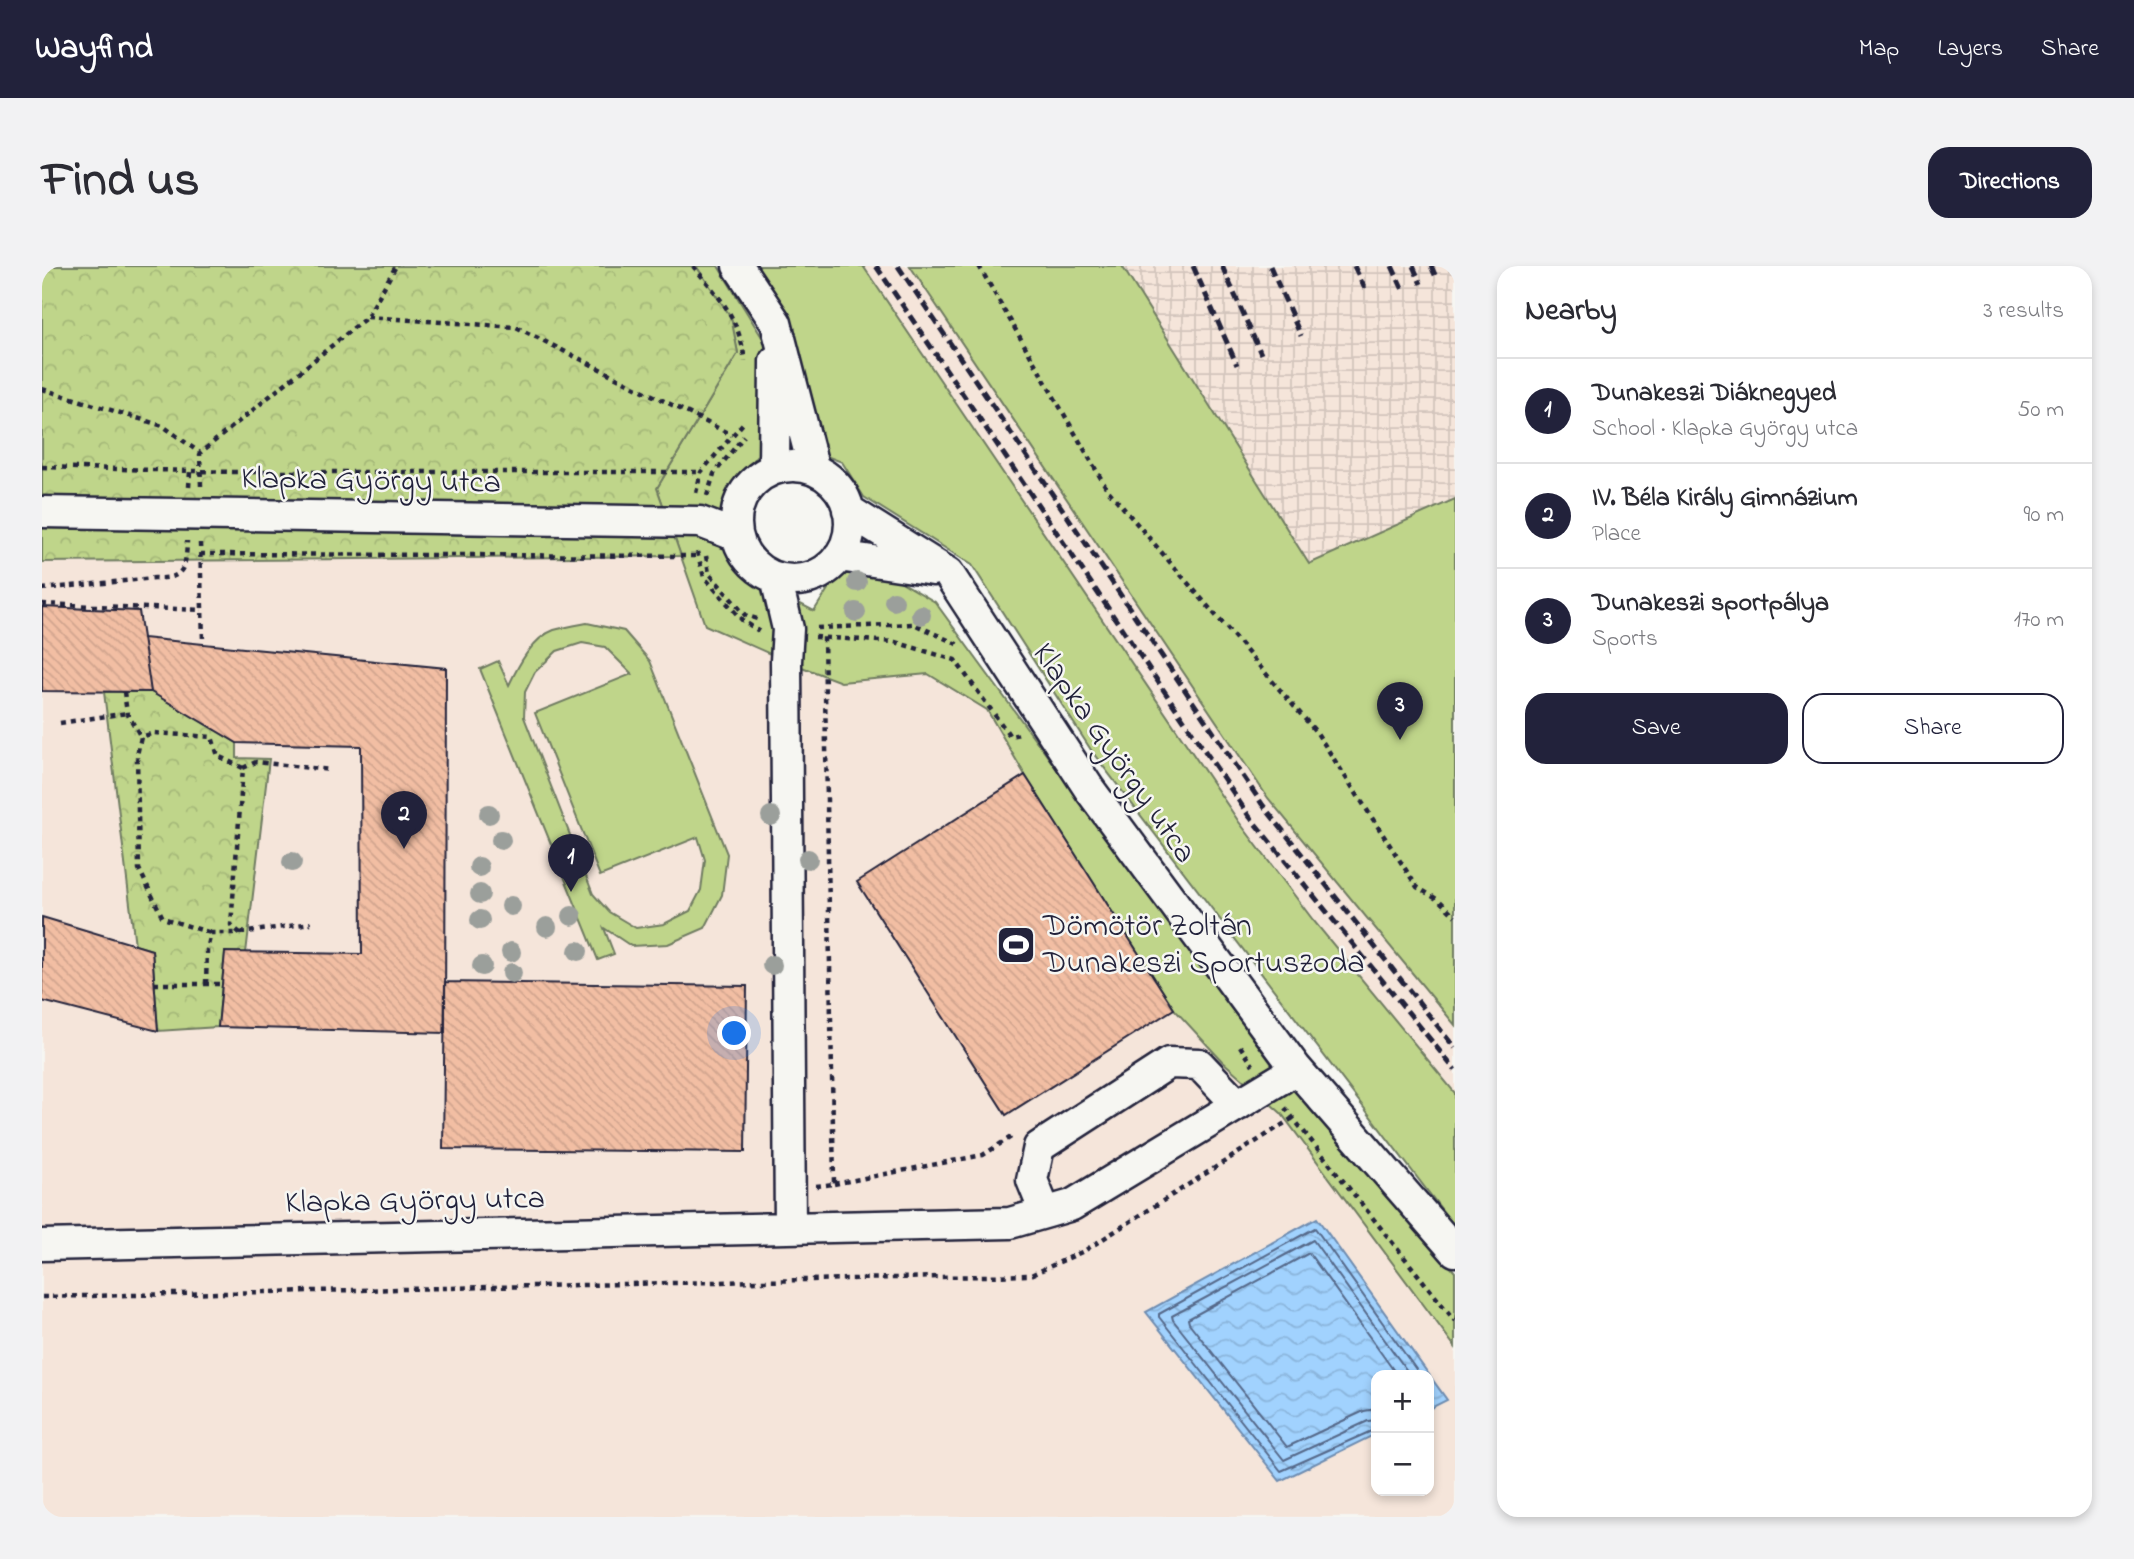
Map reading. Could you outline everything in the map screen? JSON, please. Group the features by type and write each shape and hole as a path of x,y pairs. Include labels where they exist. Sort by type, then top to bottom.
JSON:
{"street":[{"path":"738,266 775,323 814,470"},
{"path":"774,469 775,323"},
{"path":"788,466 814,470 830,478 841,493 848,510 850,526 846,542 839,556 828,568 814,576 795,580 776,578 758,569 745,554 737,537 735,519 739,503 747,488 774,469 788,466"},
{"name":"Klapka György utca","path":"694,523 739,503"},
{"name":"Klapka György utca","path":"848,510 947,573 1090,790 1295,1067 1455,1251"},
{"name":"Klapka György utca","path":"42,512 694,523 737,537"},
{"path":"839,556 947,573"},
{"path":"776,578 788,632 786,675 790,1228"},
{"path":"1045,1212 1032,1180 1040,1147 1169,1063 1199,1064 1237,1105"},
{"name":"Klapka György utca","path":"42,1245 1010,1223 1072,1205 1295,1067"}],"path":[{"path":"200,453 367,317 396,266"},
{"path":"693,266 728,307 742,341 745,366"},
{"path":"979,266 1107,489 1317,733 1417,887 1440,901 1455,916"},
{"path":"367,317 516,327 732,435"},
{"path":"750,350 752,363"},
{"path":"42,389 163,426 200,453"},
{"path":"752,417 741,423 701,472 694,523 704,577 742,620 762,633 914,624 965,648"},
{"path":"745,435 714,474 694,523 709,573 745,615 788,632 895,642 955,660 1010,736 1027,733"},
{"path":"42,589 155,578 170,579 181,571 187,561 195,514 201,471 200,453"},
{"path":"42,467 190,471 701,472"},
{"path":"190,471 200,554 203,640"},
{"path":"200,554 706,556"},
{"path":"42,604 202,610"},
{"path":"824,637 834,1184"},
{"path":"124,692 127,713 141,737 137,755 139,869 163,918 211,933 240,933 311,923"},
{"path":"60,723 127,713"},
{"path":"1012,723 1027,746"},
{"path":"141,737 154,733 212,737 218,755 243,768"},
{"path":"243,768 256,762 330,769"},
{"path":"240,933 231,925 243,768"},
{"path":"206,984 207,950 211,933"},
{"path":"155,984 222,984"},
{"path":"1236,1041 1293,1118 1455,1321"},
{"path":"42,1297 1031,1275 1084,1251 1293,1118"},
{"path":"790,1188 834,1184 983,1155 1017,1133"}],"shaded area":[{"path":"42,266 696,266 657,488 841,682 928,674 987,710 1025,775 1174,1009 1222,1061 1281,1113 1455,1347 1455,1517 42,1517"},
{"path":"863,266 910,266 1268,798 1455,1025 1455,1093 1313,920 1239,822"},
{"path":"1122,266 1455,266 1455,499 1309,564"}],"green space":[{"path":"42,266 696,266 731,317 738,353 657,488 681,556 42,562"},
{"path":"696,266 718,266 773,355 762,449 736,484 733,515 756,571 769,588 814,611 837,575 861,558 935,602 1282,1078 1292,1086 1455,1272 1455,1347 1281,1113 1222,1061 1174,1009 1025,775 987,710 928,674 841,682 705,625 657,488 738,353 730,317"},
{"path":"752,266 863,266 1239,822 1313,920 1455,1093 1455,1227 1093,753 972,565 864,497 842,462 821,454"},
{"path":"910,266 1122,266 1309,564 1455,499 1455,1025 1268,798"},
{"path":"587,623 624,631 650,661 727,854 722,895 705,928 668,944 631,946 604,928 614,954 598,960 480,669 498,661 509,685 521,661 539,639 554,630","holes":["582,643 605,647 632,674 535,713 600,876 698,837 705,860 701,890 690,911 664,924 636,928 609,912 593,894 524,717 525,692 535,672 557,651"]},
{"path":"104,692 151,692 237,743 237,758 269,759 246,953 225,953 218,1027 158,1031 152,950 135,945"}],"water":[{"path":"1317,1218 1426,1370 1371,1370 1371,1436 1280,1481 1146,1312"},
{"path":"1434,1382 1447,1400 1434,1406"}],"building":[{"path":"42,607 139,611 151,692 42,691"},
{"path":"143,638 446,668 445,1033 218,1027 225,952 362,954 361,746 237,743 151,692"},
{"name":"Dömötör Zoltán Dunakeszi Sportuszoda","path":"1025,775 1174,1009 1006,1115 857,882"},
{"path":"42,917 152,950 158,1031 42,1001"},
{"path":"445,982 747,986 745,1152 443,1149"}],"railway":[{"path":"876,266 1249,816 1455,1070"},
{"path":"898,266 1262,804 1455,1048"},
{"path":"1193,266 1237,365"},
{"path":"1222,266 1261,354"},
{"path":"1270,266 1301,336"},
{"path":"1354,266 1366,291"},
{"path":"1392,266 1404,292"},
{"path":"1413,266 1421,284"},
{"path":"1431,266 1436,277"}],"place":[{"name":"Dunakeszi sportpálya","path":"1400,740"},
{"name":"IV. Béla Király Gimnázium","path":"404,849"},
{"name":"Dunakeszi Diáknegyed","path":"571,892"},
{"name":"Dömötör Zoltán Dunakeszi Sportuszoda","path":"1016,945"}]}
